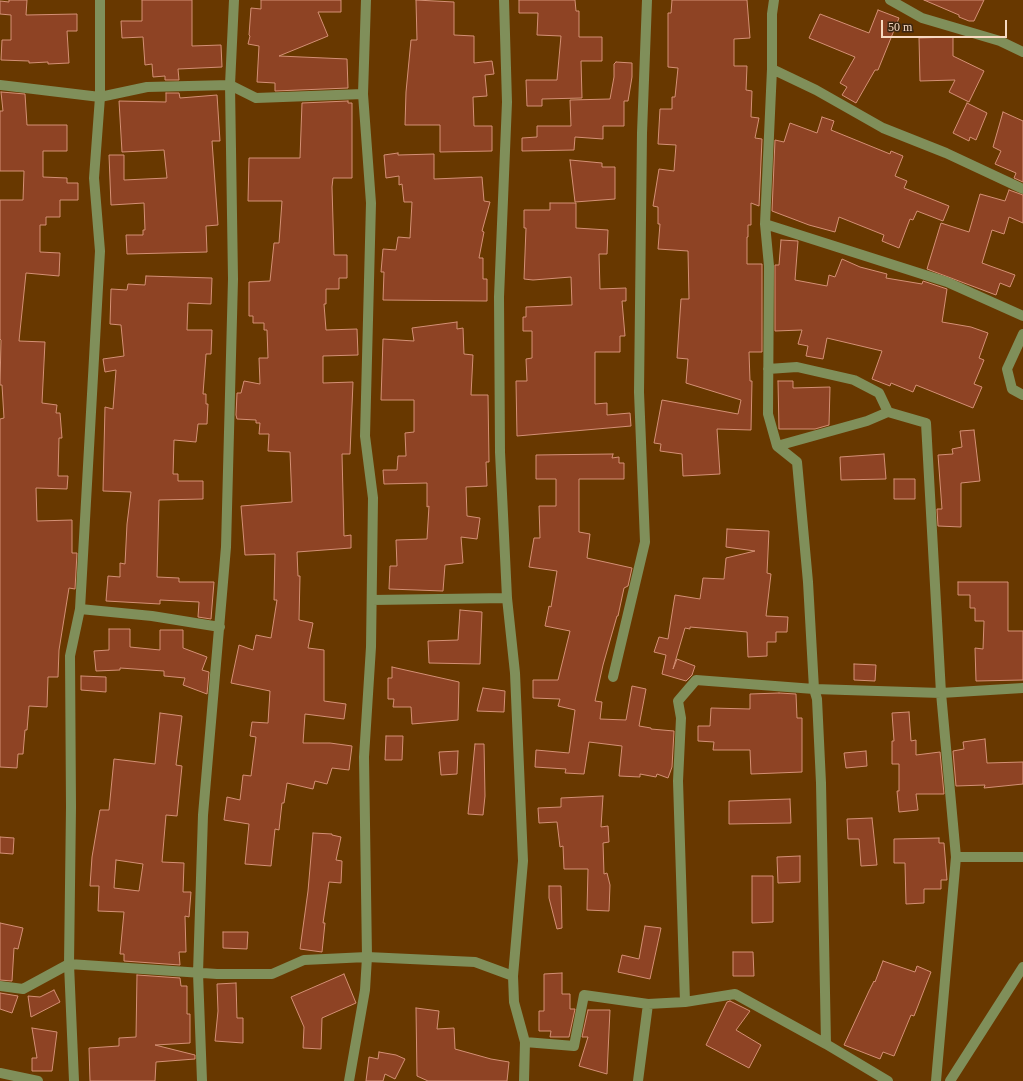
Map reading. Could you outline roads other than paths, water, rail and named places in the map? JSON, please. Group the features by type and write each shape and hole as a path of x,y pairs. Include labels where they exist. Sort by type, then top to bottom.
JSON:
{"street":[{"path":"74,1081 69,964 71,807 70,656 80,608 100,251 94,178 100,97 100,0"},
{"path":"202,1081 198,973 203,815 226,547 233,280 230,85 234,0"},
{"path":"349,1081 365,990 367,957 364,757 372,600 373,498 365,436 371,203 363,94 366,0"},
{"path":"504,0 507,102 499,304 500,452 507,598 514,673 523,861 513,976 514,1002 525,1042 524,1081"},
{"path":"613,677 645,542 639,392 642,133 647,0"},
{"path":"774,0 772,14 772,69 765,224 768,266 768,414 777,446 797,462 808,582 814,688 817,699 821,783 826,1044"},
{"path":"890,0 922,18 1000,41 1023,52"},
{"path":"772,69 816,90 883,128 946,154 1023,189"},
{"path":"0,85 100,97 147,87 230,85 256,98 363,94"},
{"path":"765,224 947,282 1023,316"},
{"path":"1023,334 1007,369 1012,389 1023,395"},
{"path":"768,369 797,367 854,380 879,393 888,412"},
{"path":"777,446 868,421 888,412 926,423 941,693 956,857 936,1081"},
{"path":"372,600 507,598"},
{"path":"80,608 152,616 220,627"},
{"path":"686,1002 678,781 681,718 678,701 696,680 814,688 941,693 1023,688"},
{"path":"956,857 1023,857"},
{"path":"0,986 23,989 69,964 198,973 272,974 304,960 367,957 475,962 513,976"},
{"path":"950,1081 1023,967"},
{"path":"525,1042 574,1046 584,995 648,1004 686,1002 735,994 826,1044 888,1081"},
{"path":"638,1081 648,1004"},
{"path":"0,1073 38,1081"}]}
